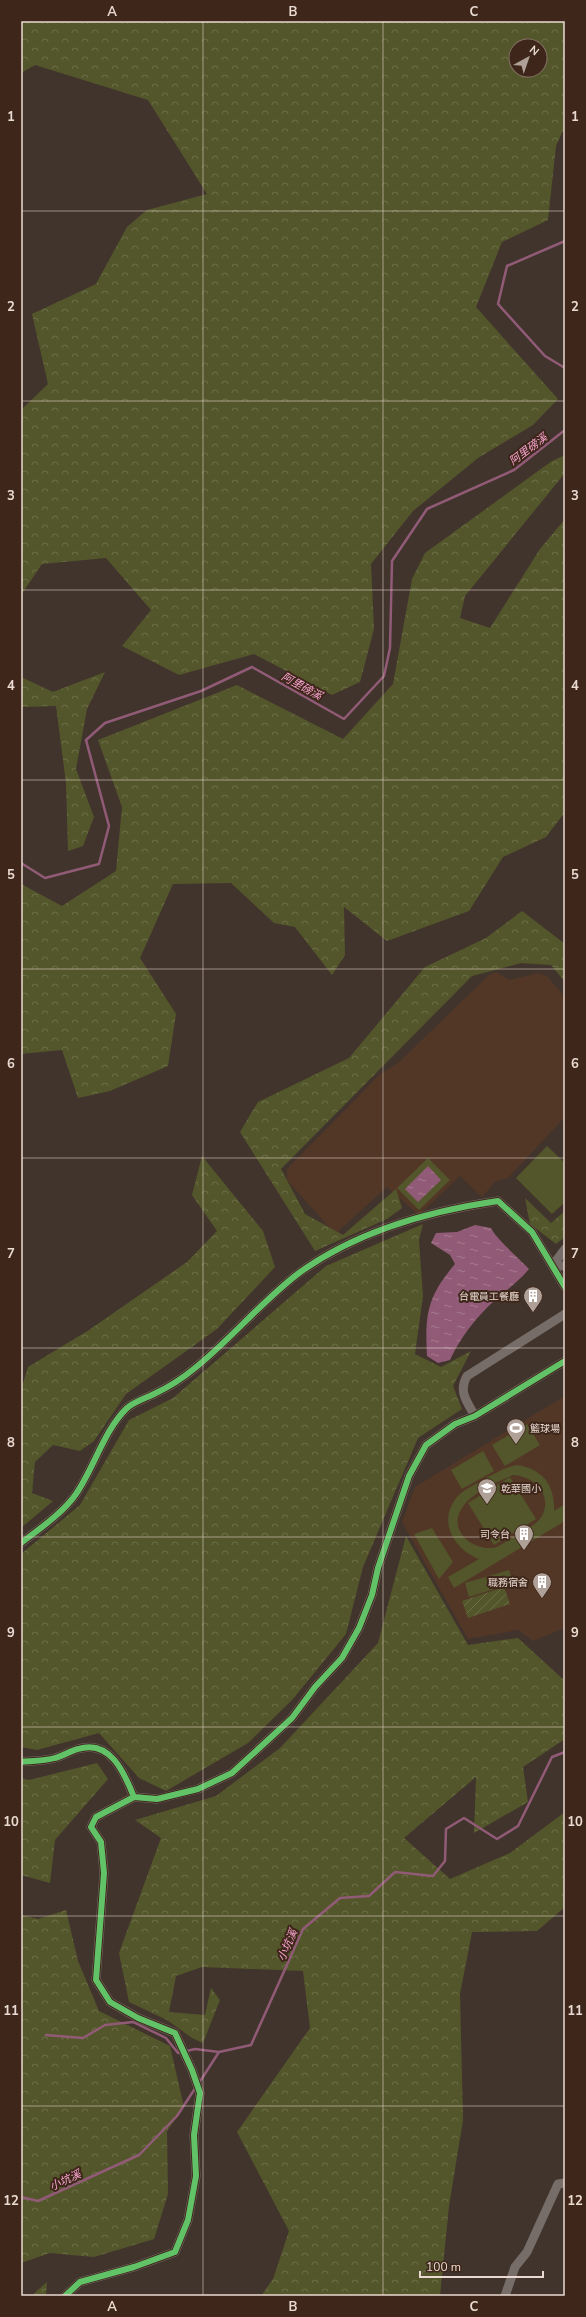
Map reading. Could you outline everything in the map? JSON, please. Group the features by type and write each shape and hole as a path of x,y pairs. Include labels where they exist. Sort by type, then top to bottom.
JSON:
{"street":[{"path":"21,1543 40,1530 75,1496 97,1458 107,1436 128,1408 173,1384 195,1368 298,1274 328,1255 378,1230 447,1209 498,1200 532,1232 553,1264 565,1287"},
{"path":"553,1264 565,1249"},
{"path":"553,1264 565,1266"},
{"path":"475,1416 463,1396 462,1384 466,1376 565,1314"},
{"path":"65,2296 80,2282 134,2267 175,2252 188,2220 196,2176 194,2135 200,2093 192,2070 175,2033 138,2018 110,2002 96,1980 104,1873 101,1842 91,1827 96,1816 134,1797 157,1799 198,1789 232,1773 292,1718 315,1687 342,1658 359,1628 372,1595 378,1568 409,1476 426,1445 456,1424 475,1416 565,1361"},
{"path":"21,1762 54,1759 78,1748 95,1747 106,1752 123,1769 134,1797"},
{"path":"505,2296 515,2267 527,2252 558,2184 565,2183"}],"shaded area":[{"path":"496,972 509,980 539,973 547,976 565,997 565,1117 508,1178 495,1182 482,1197 460,1176 419,1215 387,1187 335,1234 287,1180 287,1169 379,1075 398,1063 489,975"},
{"name":"乾華國小","path":"565,1396 565,1628 533,1641 518,1630 468,1639 402,1522 415,1487"}],"green space":[{"path":"21,21 565,21 565,126 556,146 548,220 502,242 476,307 558,399 533,425 478,458 413,511 371,564 374,629 360,682 332,695 254,654 179,675 122,646 151,610 106,558 42,564 21,595 21,410 48,384 32,314 96,284 127,227 147,210 207,194 148,100 35,65 21,73"},
{"path":"565,455 565,473 465,596 460,618 490,628 540,549 565,519 565,812 546,837 503,857 469,911 387,941 344,907 345,955 332,975 295,927 274,923 231,883 173,884 140,958 176,1014 168,1066 110,1091 78,1098 62,1050 21,1054 21,884 62,906 116,871 122,807 98,740 237,685 343,739 393,684 412,579 425,553 552,461"},
{"path":"105,672 87,709 76,769 94,817 83,846 68,851 66,783 56,706 21,707 21,677 53,692"},
{"path":"522,911 565,944 565,982 551,965 521,963 472,976 281,1169 305,1214 343,1235 396,1189 402,1208 387,1219 315,1251 240,1132 258,1102 349,1058 425,967 486,938"},
{"path":"547,1146 565,1163 565,1202 552,1214 516,1178"},
{"path":"202,1156 263,1231 275,1267 217,1329 126,1394 94,1441 80,1451 53,1445 35,1462 32,1493 53,1501 21,1528 21,1390 28,1367 89,1330 187,1262 217,1231 192,1195"},
{"path":"428,1158 450,1180 419,1210 397,1188"},
{"path":"525,1198 551,1223 565,1211 565,1237 556,1244 530,1224"},
{"path":"423,1224 419,1240 423,1296 415,1354 441,1367 471,1351 453,1386 462,1409 418,1438 363,1567 346,1634 293,1699 248,1743 166,1791 139,1778 99,1733 37,1750 21,1747 21,1554 80,1505 129,1420 173,1398 326,1266"},
{"name":"籃球場","path":"527,1424 540,1445 505,1466 492,1445"},
{"path":"483,1451 494,1471 462,1489 451,1470"},
{"path":"517,1465 534,1470 546,1480 552,1493 554,1511 565,1504 565,1521 454,1588 448,1577 479,1559 462,1549 451,1534 448,1516 451,1506 457,1497 467,1489 497,1472","holes":["513,1475 520,1476 533,1482 542,1492 545,1499 545,1506 541,1518 529,1528 501,1545 493,1548 484,1548 476,1545 463,1536 459,1529 459,1513 468,1500 494,1484"]},
{"path":"510,1477 536,1519 494,1545 468,1503"},
{"path":"432,1528 453,1562 439,1579 414,1534"},
{"path":"406,1536 468,1645 518,1638 565,1681 565,1739 523,1767 528,1802 474,1833 476,1777 404,1838 450,1879 510,1853 565,1812 565,1907 537,1931 472,1932 460,1994 463,2120 449,2206 440,2296 261,2296 273,2279 289,2231 237,2132 310,2028 303,1971 202,1967 176,1976 169,2012 205,2015 211,1988 220,2000 203,2043 192,2038 167,2020 129,2002 119,1953 161,1838 135,1820 216,1796 280,1748 378,1643"},
{"path":"509,1570 513,1583 469,1597 465,1583"},
{"path":"504,1587 510,1604 468,1618 462,1601"},
{"path":"97,1763 108,1779 55,1840 50,1883 21,1875 21,1778 29,1780"},
{"path":"66,1910 78,1961 99,2011 170,2046 184,2107 167,2131 168,2194 154,2239 94,2257 50,2253 21,2263 21,1915 38,1919"},
{"path":"47,2282 46,2296 31,2296"}],"water":[{"path":"428,1166 441,1180 418,1202 405,1189"},
{"path":"475,1225 491,1228 503,1243 529,1269 476,1319 456,1348 450,1360 438,1363 427,1356 426,1341 428,1317 433,1297 455,1264 450,1255 431,1243 436,1233 457,1232"}],"waterway":[{"name":"阿里磅溪","path":"565,241 507,266 498,304 545,356 565,368"},
{"name":"阿里磅溪","path":"21,863 45,878 99,864 109,826 86,740 105,723 201,691 252,667 344,719 384,676 390,648 392,561 427,509 514,470 565,430"},
{"name":"小坑溪","path":"199,2083 219,2052 251,2045 303,1929 340,1898 369,1896 395,1872 433,1876 445,1861 446,1829 464,1818 497,1839 518,1826 552,1757 565,1752"},
{"path":"46,2035 83,2038 105,2025 133,2022 166,2038 178,2053 195,2049 219,2052"},
{"name":"小坑溪","path":"21,2197 38,2201 139,2155 177,2116 196,2087"}],"cycle path":[{"path":"21,1543 71,1501 82,1484 112,1427 127,1408 176,1382 186,1375 209,1356 285,1284 321,1258 345,1245 369,1234 420,1217 472,1205 498,1201 532,1232 565,1287"},
{"path":"21,1762 51,1759 78,1749 89,1747 99,1749 107,1753 120,1768 134,1797 157,1799 198,1789 232,1773 292,1718 315,1687 342,1658 359,1628 372,1595 378,1568 409,1476 426,1445 455,1424 475,1416 565,1361"},
{"path":"65,2296 80,2282 134,2267 175,2252 188,2220 196,2176 194,2135 200,2093 192,2070 175,2033 138,2018 110,2002 96,1980 104,1873 101,1842 91,1827 96,1817 134,1797"}],"place":[{"name":"台電員工餐廳","path":"533,1313"},
{"name":"籃球場","path":"516,1445"},
{"name":"乾華國小","path":"487,1505"},
{"name":"司令台","path":"524,1551"},
{"name":"職務宿舍","path":"542,1599"}]}
